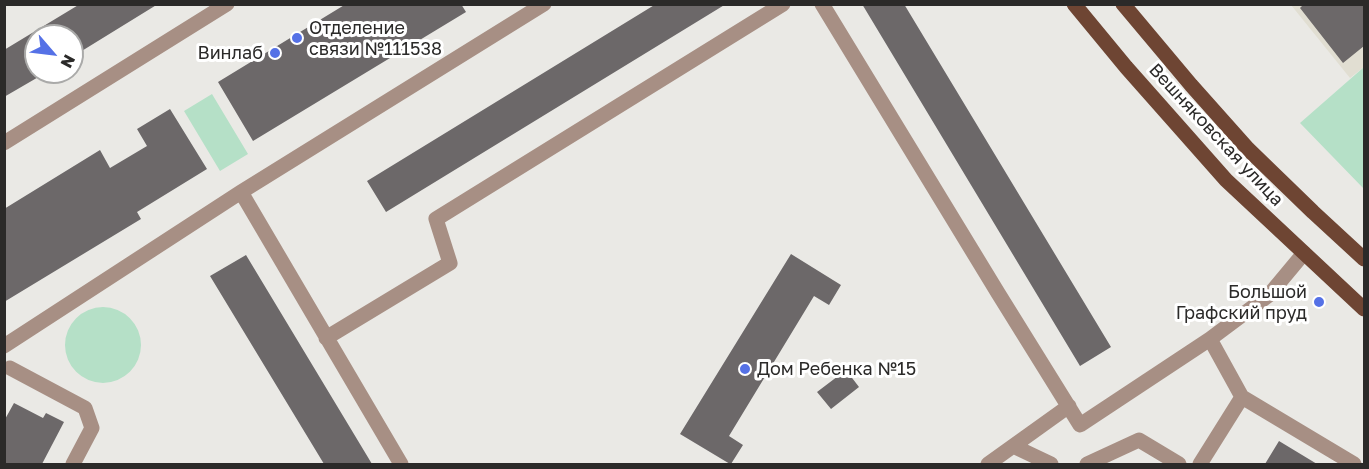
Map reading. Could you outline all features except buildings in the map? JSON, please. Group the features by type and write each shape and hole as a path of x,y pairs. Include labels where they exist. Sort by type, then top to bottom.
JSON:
{"main road":[{"name":"Вешняковская улица","path":"1074,4 1126,67 1226,180 1365,309"},
{"name":"Вешняковская улица","path":"1123,4 1248,149 1365,259"}],"lane":[{"path":"4,143 227,4"},
{"path":"4,346 241,192 543,4"},
{"path":"326,338 450,263 436,219 783,4"},
{"path":"822,4 1080,425 1210,339 1269,295 1304,253"},
{"path":"241,192 401,465"},
{"path":"1210,339 1242,397 1354,465"},
{"path":"6,370 85,408 92,428 73,465"},
{"path":"1200,465 1242,397"},
{"path":"988,465 1068,406"},
{"path":"1087,465 1138,440 1179,465"},
{"path":"1013,446 1051,465"}],"shaded area":[{"path":"1291,5 1364,5 1364,67 1350,78"}],"green space":[{"path":"1364,67 1364,189 1300,123"},
{"path":"212,94 248,154 220,171 184,111"},
{"path":"103,307 117,310 130,318 138,331 141,345 138,359 130,372 117,380 103,383 89,380 76,372 68,359 65,345 68,331 76,318 89,310"}],"place":[{"name":"Отделение связи №111538","path":"297,38"},
{"name":"Винлаб","path":"275,53"},
{"name":"Большой Графский пруд","path":"1319,302"},
{"name":"Дом Ребенка №15","path":"745,369"}]}
